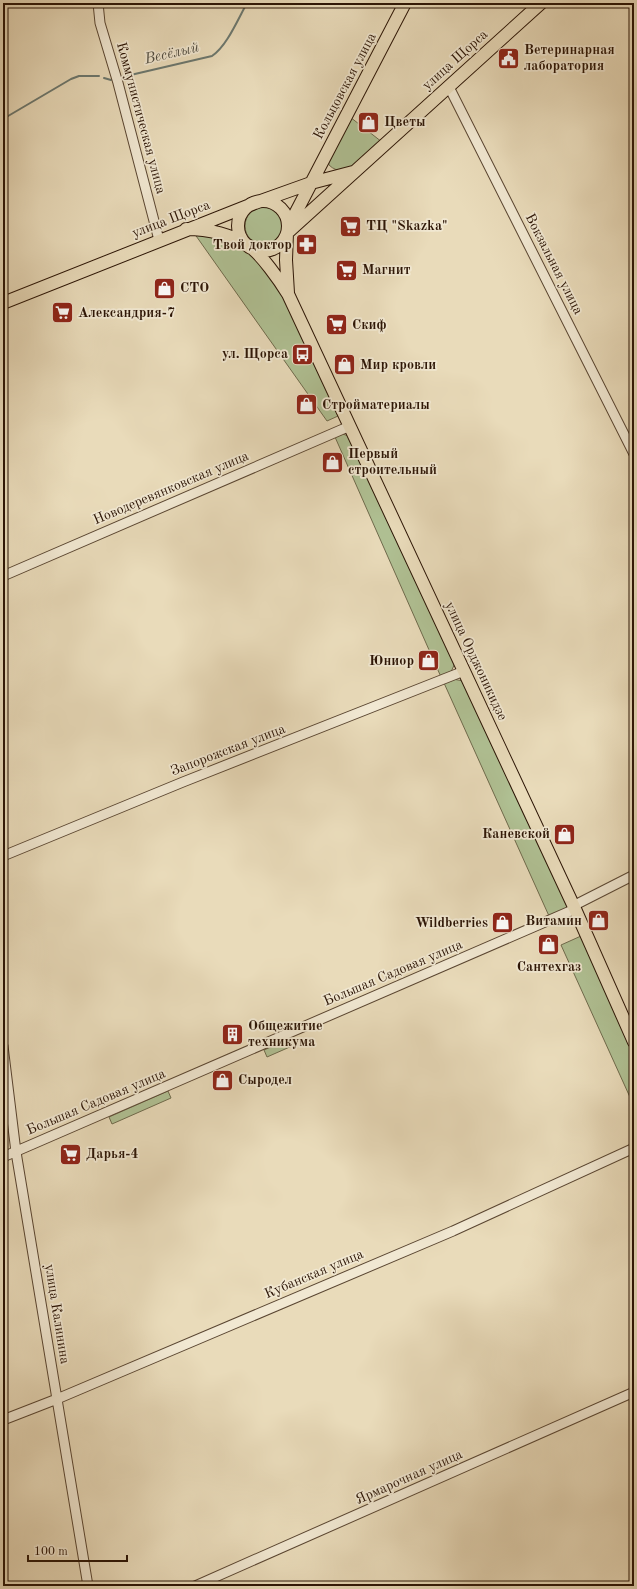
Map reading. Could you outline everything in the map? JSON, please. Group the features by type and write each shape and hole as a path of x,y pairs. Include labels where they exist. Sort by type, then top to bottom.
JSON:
{"main road":[{"name":"Кольцовская улица","path":"287,233 311,183 406,3"},
{"name":"улица Щорса","path":"287,233 541,3"},
{"name":"улица Щорса","path":"3,302 255,203 311,183 353,172"},
{"path":"267,202 275,204 282,209 288,220 286,260 288,294 270,269 244,241 240,234 239,223 241,216 245,209 255,203 267,202"},
{"path":"186,229 214,232 259,250 274,248 282,242 287,233"},
{"name":"улица Орджоникидзе","path":"288,294 574,908 634,1042"}],"street":[{"name":"Коммунистическая улица","path":"98,3 100,23 159,240"},
{"name":"Вокзальная улица","path":"449,87 634,454"},
{"name":"Новодеревянковская улица","path":"3,576 350,426"},
{"name":"Запорожская улица","path":"3,856 183,782 464,671"},
{"name":"Большая Садовая улица","path":"3,1157 574,908 634,875"},
{"name":"улица Калинина","path":"3,1046 16,1152 88,1586"},
{"name":"Кубанская улица","path":"3,1420 57,1399 453,1231 634,1148"},
{"name":"Ярмарочная улица","path":"195,1586 634,1392"}],"green space":[{"path":"350,117 382,142 357,164 343,170 336,169 329,165 328,159"},
{"path":"260,207 268,207 278,212 282,219 282,233 278,240 268,245 260,245 250,240 248,237 245,230 245,222 250,212 253,210"},
{"path":"194,233 207,233 247,250 261,264 283,296 338,416 327,421"},
{"path":"343,434 348,436 455,663 451,672 441,677 335,437"},
{"path":"453,679 463,681 568,908 549,916 444,683"},
{"path":"581,936 634,1053 634,1106 561,945"},
{"path":"289,1039 292,1046 267,1057 264,1050"},
{"path":"168,1091 171,1098 112,1124 109,1117"}],"waterway":[{"name":"Весёлый","path":"122,77 212,56 223,46 247,3"},
{"name":"Весёлый","path":"3,119 71,79 79,76 99,76"},
{"name":"Весёлый","path":"104,78 111,80"}],"place":[{"name":"Ветеринарная лаборатория","path":"509,58"},
{"name":"Цветы","path":"368,122"},
{"name":"ТЦ \"Skazka\"","path":"350,226"},
{"name":"Твой доктор","path":"307,245"},
{"name":"Магнит","path":"346,270"},
{"name":"СТО","path":"165,288"},
{"name":"Александрия-7","path":"63,313"},
{"name":"Скиф","path":"337,325"},
{"name":"ул. Щорса","path":"303,354"},
{"name":"Мир кровли","path":"345,365"},
{"name":"Стройматериалы","path":"306,405"},
{"name":"Первый строительный","path":"332,462"},
{"name":"Юниор","path":"429,661"},
{"name":"Каневской","path":"565,834"},
{"name":"Витамин","path":"598,921"},
{"name":"Wildberries","path":"503,923"},
{"name":"Сантехгаз","path":"549,945"},
{"name":"Общежитие техникума","path":"233,1034"},
{"name":"Сыродел","path":"223,1080"},
{"name":"Дарья-4","path":"71,1154"}]}
